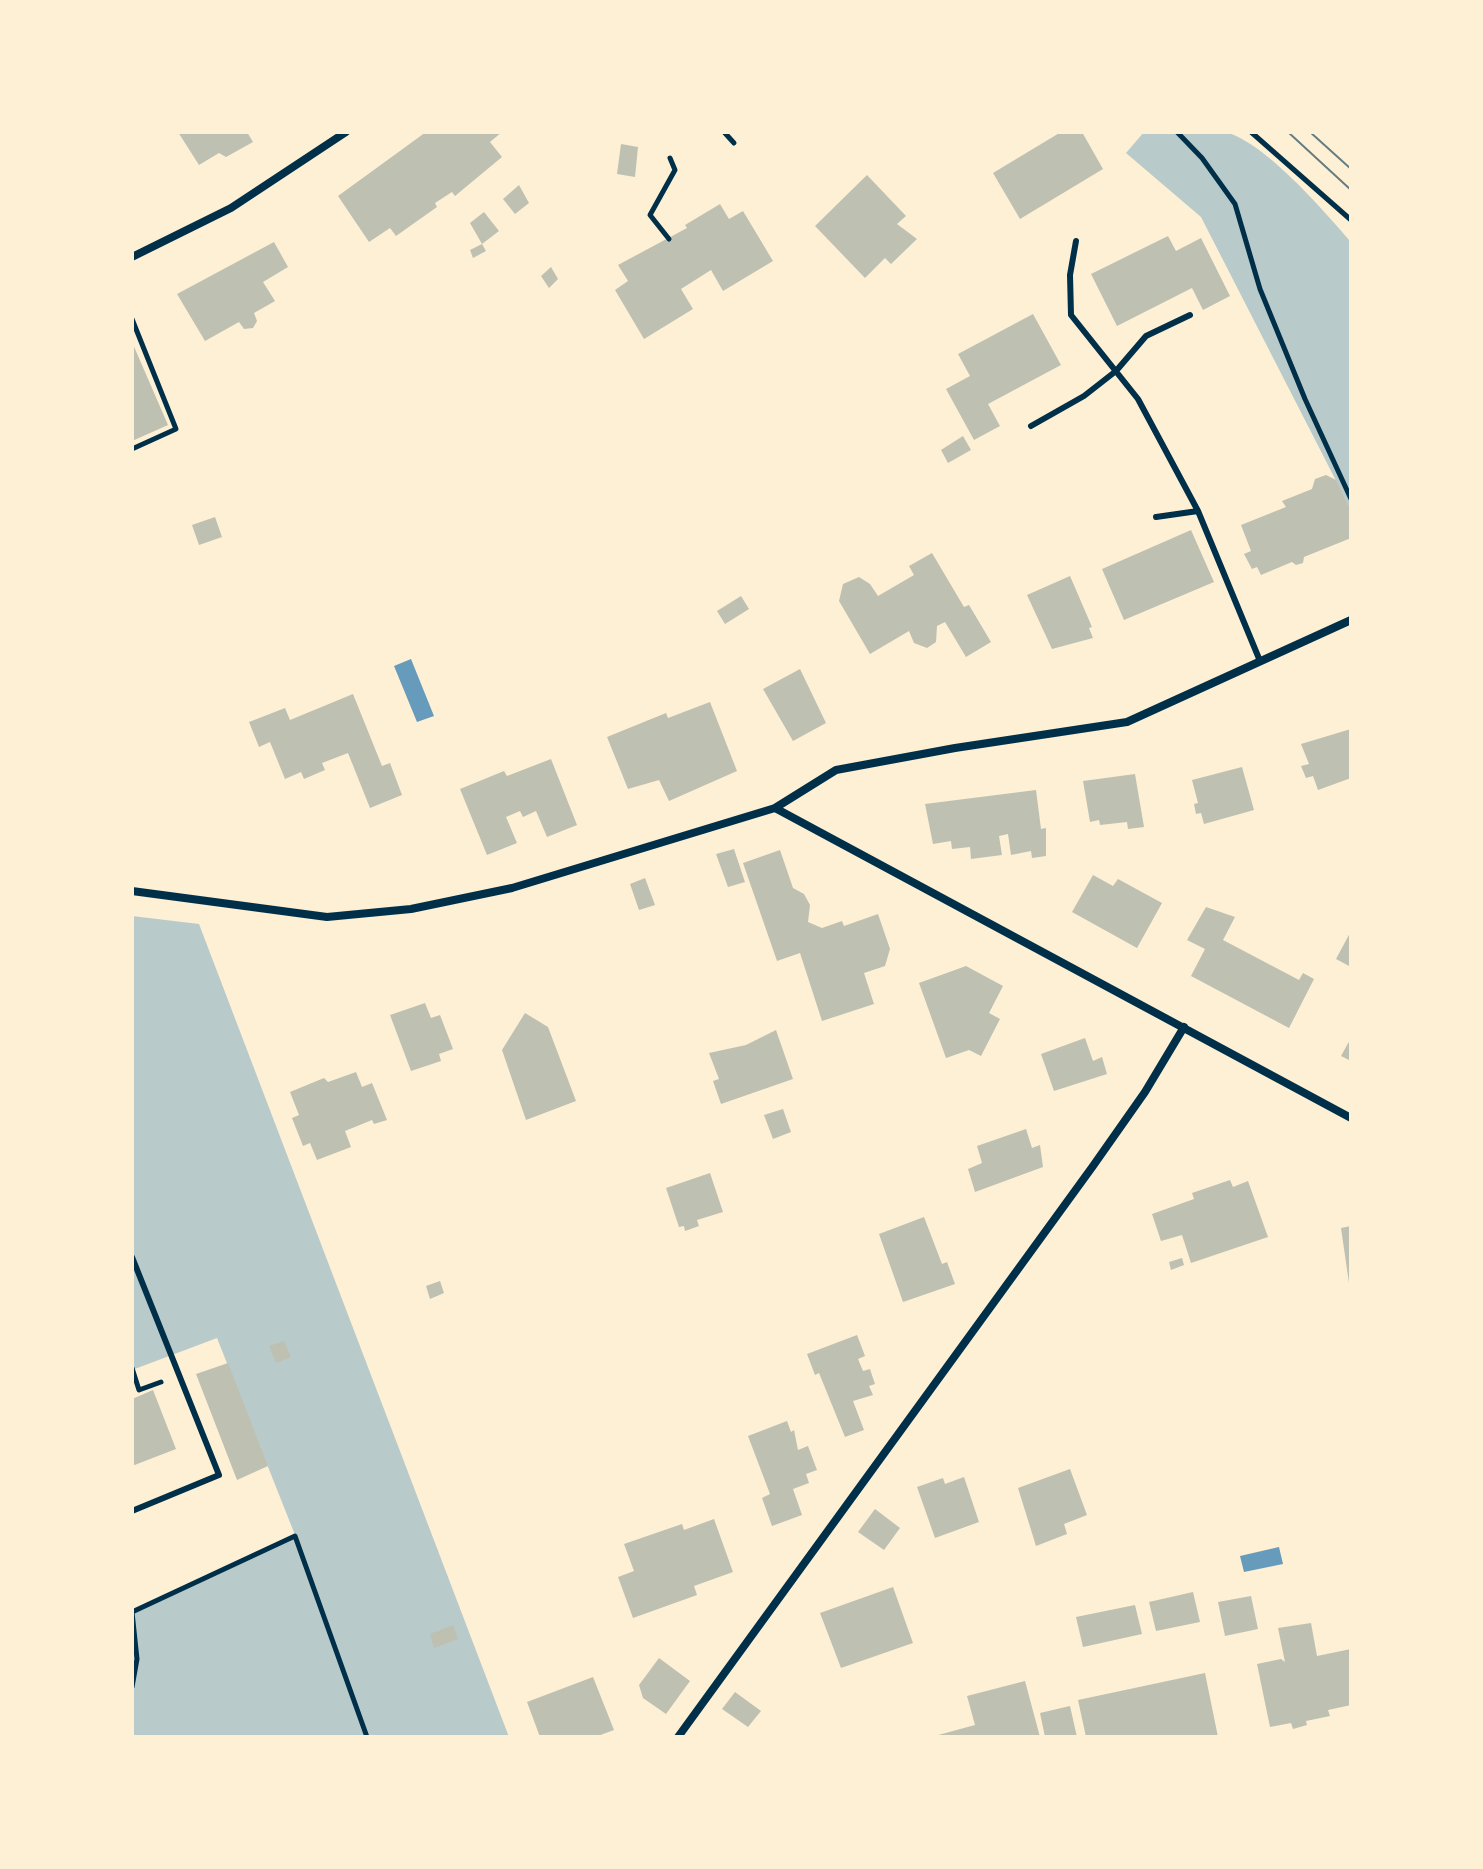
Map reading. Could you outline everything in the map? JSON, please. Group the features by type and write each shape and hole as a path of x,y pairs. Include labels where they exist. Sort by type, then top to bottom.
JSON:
{"street":[{"path":"132,257 231,208 346,132"},
{"path":"132,891 327,917 411,909 512,888 775,808 836,770 1127,722 1351,620"},
{"path":"775,808 1351,1118"},
{"path":"678,1737 1093,1166 1145,1092 1184,1027"}],"lane":[{"path":"1076,241 1070,275 1071,315 1138,399 1198,511 1260,661"},
{"path":"1031,426 1084,396 1116,371 1146,336 1190,315"},
{"path":"1156,517 1198,511"},
{"path":"132,1257 219,1475 132,1511"}],"path":[{"path":"724,132 734,143"},
{"path":"1177,132 1202,158 1235,204 1260,289 1305,399 1351,499"},
{"path":"1251,132 1351,220"},
{"path":"669,239 650,215 675,170 670,158"},
{"path":"132,319 176,429 132,449"},
{"path":"132,1368 139,1390 178,1375"},
{"path":"132,1687 137,1659 132,1612 295,1536 367,1737"}],"shaded area":[{"path":"1206,129 1241,138 1293,179 1351,242 1351,510 1201,217 1126,153 1144,132"},
{"path":"132,916 199,924 509,1737 132,1737 132,1612 295,1535 217,1338 132,1370"}],"water":[{"path":"411,659 434,716 417,722 394,666"},
{"path":"1279,1547 1283,1564 1244,1572 1240,1556"}],"building":[{"path":"178,132 247,132 253,142 226,157 219,153 199,165"},
{"path":"426,132 502,132 490,142 502,157 455,196 452,192 435,203 437,207 396,236 390,228 369,242 338,196"},
{"path":"1061,132 1082,132 1103,169 1020,219 993,173"},
{"path":"621,144 638,147 635,177 617,174"},
{"path":"867,175 906,216 897,224 917,239 891,264 885,258 865,278 815,226"},
{"path":"519,185 529,203 515,214 503,199"},
{"path":"720,204 729,219 743,211 773,261 723,291 711,270 681,289 693,309 644,339 615,290 628,281 618,265 687,228 685,225"},
{"path":"484,212 499,231 482,244 470,223"},
{"path":"1168,236 1176,251 1201,238 1230,296 1203,310 1192,288 1117,326 1091,274"},
{"path":"274,242 288,267 263,282 275,301 254,313 257,321 253,328 244,329 239,322 205,341 177,294"},
{"path":"482,244 486,251 473,258 470,250"},
{"path":"551,267 558,279 549,288 541,276"},
{"path":"1033,314 1061,365 988,404 1000,426 974,440 946,389 970,376 958,354"},
{"path":"132,342 168,425 132,441"},
{"path":"963,436 971,450 948,463 941,450"},
{"path":"1326,475 1336,480 1351,510 1351,538 1304,557 1303,563 1296,565 1292,562 1261,575 1257,567 1252,569 1244,554 1251,551 1241,525 1286,507 1282,501 1312,489 1315,479"},
{"path":"215,517 222,537 199,545 192,525"},
{"path":"1191,530 1214,582 1124,620 1102,569"},
{"path":"932,553 964,607 969,605 991,642 966,657 945,622 937,626 936,642 927,648 914,643 909,631 870,654 839,601 843,584 859,577 870,584 878,596 914,575 909,566"},
{"path":"1070,576 1092,627 1089,628 1093,638 1052,649 1027,595"},
{"path":"741,596 749,609 725,624 717,611"},
{"path":"800,669 826,723 793,741 763,689"},
{"path":"353,694 382,766 390,763 402,795 370,808 348,753 322,763 325,770 304,779 301,772 285,779 270,742 259,747 249,722 285,708 290,720"},
{"path":"710,702 737,771 669,801 659,780 628,789 607,737 666,713 668,718"},
{"path":"1351,729 1351,778 1318,790 1313,776 1306,778 1301,766 1309,764 1301,744"},
{"path":"551,759 577,825 547,837 536,811 523,817 520,811 506,817 517,843 487,855 460,789 504,771 507,776"},
{"path":"1242,767 1254,810 1204,824 1201,813 1196,814 1194,804 1198,803 1192,780"},
{"path":"1135,774 1144,827 1128,829 1127,822 1100,825 1099,820 1090,822 1083,781"},
{"path":"1036,790 1041,829 1046,828 1046,856 1032,858 1031,851 1011,855 1008,834 999,836 1002,855 971,859 970,847 952,849 951,841 933,844 925,804"},
{"path":"734,849 745,882 728,887 716,854"},
{"path":"780,850 793,888 804,894 810,905 808,922 822,928 842,921 844,926 878,914 890,949 885,966 864,973 874,1004 822,1021 800,953 777,961 743,863"},
{"path":"1093,875 1113,886 1118,879 1162,903 1137,948 1072,912"},
{"path":"645,878 655,905 639,910 630,884"},
{"path":"1206,907 1235,917 1223,940 1299,980 1303,973 1314,979 1289,1028 1191,976 1205,949 1187,940"},
{"path":"1351,931 1351,967 1336,959"},
{"path":"966,966 1003,986 989,1013 1000,1019 981,1056 969,1050 946,1058 919,983"},
{"path":"425,1003 431,1018 440,1015 453,1049 439,1054 441,1061 411,1071 390,1015"},
{"path":"525,1013 548,1027 576,1101 526,1120 502,1050"},
{"path":"776,1030 793,1079 721,1104 713,1081 719,1079 709,1053 746,1045"},
{"path":"1085,1038 1093,1061 1102,1057 1107,1074 1054,1091 1041,1054"},
{"path":"1351,1038 1351,1061 1341,1056"},
{"path":"356,1072 362,1087 372,1083 387,1120 374,1124 372,1120 345,1131 351,1147 317,1160 310,1143 303,1146 292,1118 299,1115 290,1092 324,1078 328,1082"},
{"path":"783,1109 791,1132 773,1139 764,1115"},
{"path":"1026,1129 1032,1148 1040,1145 1043,1167 975,1192 968,1169 982,1163 977,1146"},
{"path":"710,1173 723,1212 697,1220 699,1226 685,1231 684,1226 679,1227 666,1188"},
{"path":"1230,1180 1233,1187 1248,1181 1268,1237 1191,1263 1182,1235 1161,1241 1152,1214 1194,1199 1192,1193"},
{"path":"924,1217 942,1264 947,1262 955,1284 903,1302 879,1234"},
{"path":"1351,1226 1351,1283 1349,1283 1341,1228"},
{"path":"1182,1258 1184,1265 1171,1270 1169,1262"},
{"path":"440,1281 444,1293 430,1299 426,1286"},
{"path":"857,1335 865,1356 858,1359 863,1371 870,1369 875,1384 869,1386 873,1395 853,1401 864,1430 845,1437 819,1373 815,1375 807,1354"},
{"path":"284,1341 291,1357 276,1363 269,1346"},
{"path":"228,1363 268,1466 237,1480 196,1374"},
{"path":"153,1390 176,1449 132,1466 132,1399"},
{"path":"787,1421 791,1432 794,1430 798,1450 808,1446 817,1470 806,1474 809,1483 793,1489 802,1515 772,1526 762,1498 770,1494 748,1436"},
{"path":"1070,1469 1087,1515 1064,1524 1067,1534 1036,1546 1018,1488"},
{"path":"964,1477 979,1522 935,1538 917,1487 943,1478 945,1484"},
{"path":"875,1509 900,1528 884,1550 858,1532"},
{"path":"714,1519 733,1572 694,1586 697,1595 633,1618 618,1577 634,1571 624,1544 682,1524 684,1530"},
{"path":"893,1587 913,1643 841,1668 820,1613"},
{"path":"1193,1592 1200,1622 1156,1631 1149,1602"},
{"path":"1251,1596 1258,1629 1225,1636 1218,1602"},
{"path":"1135,1605 1142,1634 1083,1647 1076,1617"},
{"path":"1311,1623 1317,1656 1351,1649 1351,1705 1328,1710 1330,1716 1306,1721 1307,1725 1293,1729 1291,1723 1270,1727 1257,1664 1281,1659 1285,1662 1278,1628"},
{"path":"453,1625 458,1639 434,1648 430,1634"},
{"path":"659,1658 690,1681 666,1714 643,1698 639,1685"},
{"path":"1205,1673 1218,1737 1086,1737 1078,1700"},
{"path":"593,1677 614,1730 595,1737 540,1737 527,1702"},
{"path":"1025,1681 1040,1737 931,1737 975,1725 967,1696"},
{"path":"735,1692 761,1711 748,1727 722,1709"},
{"path":"1070,1706 1077,1737 1045,1737 1040,1713"}],"tram line":[{"path":"1288,132 1351,190"},
{"path":"1310,132 1351,169"}]}
